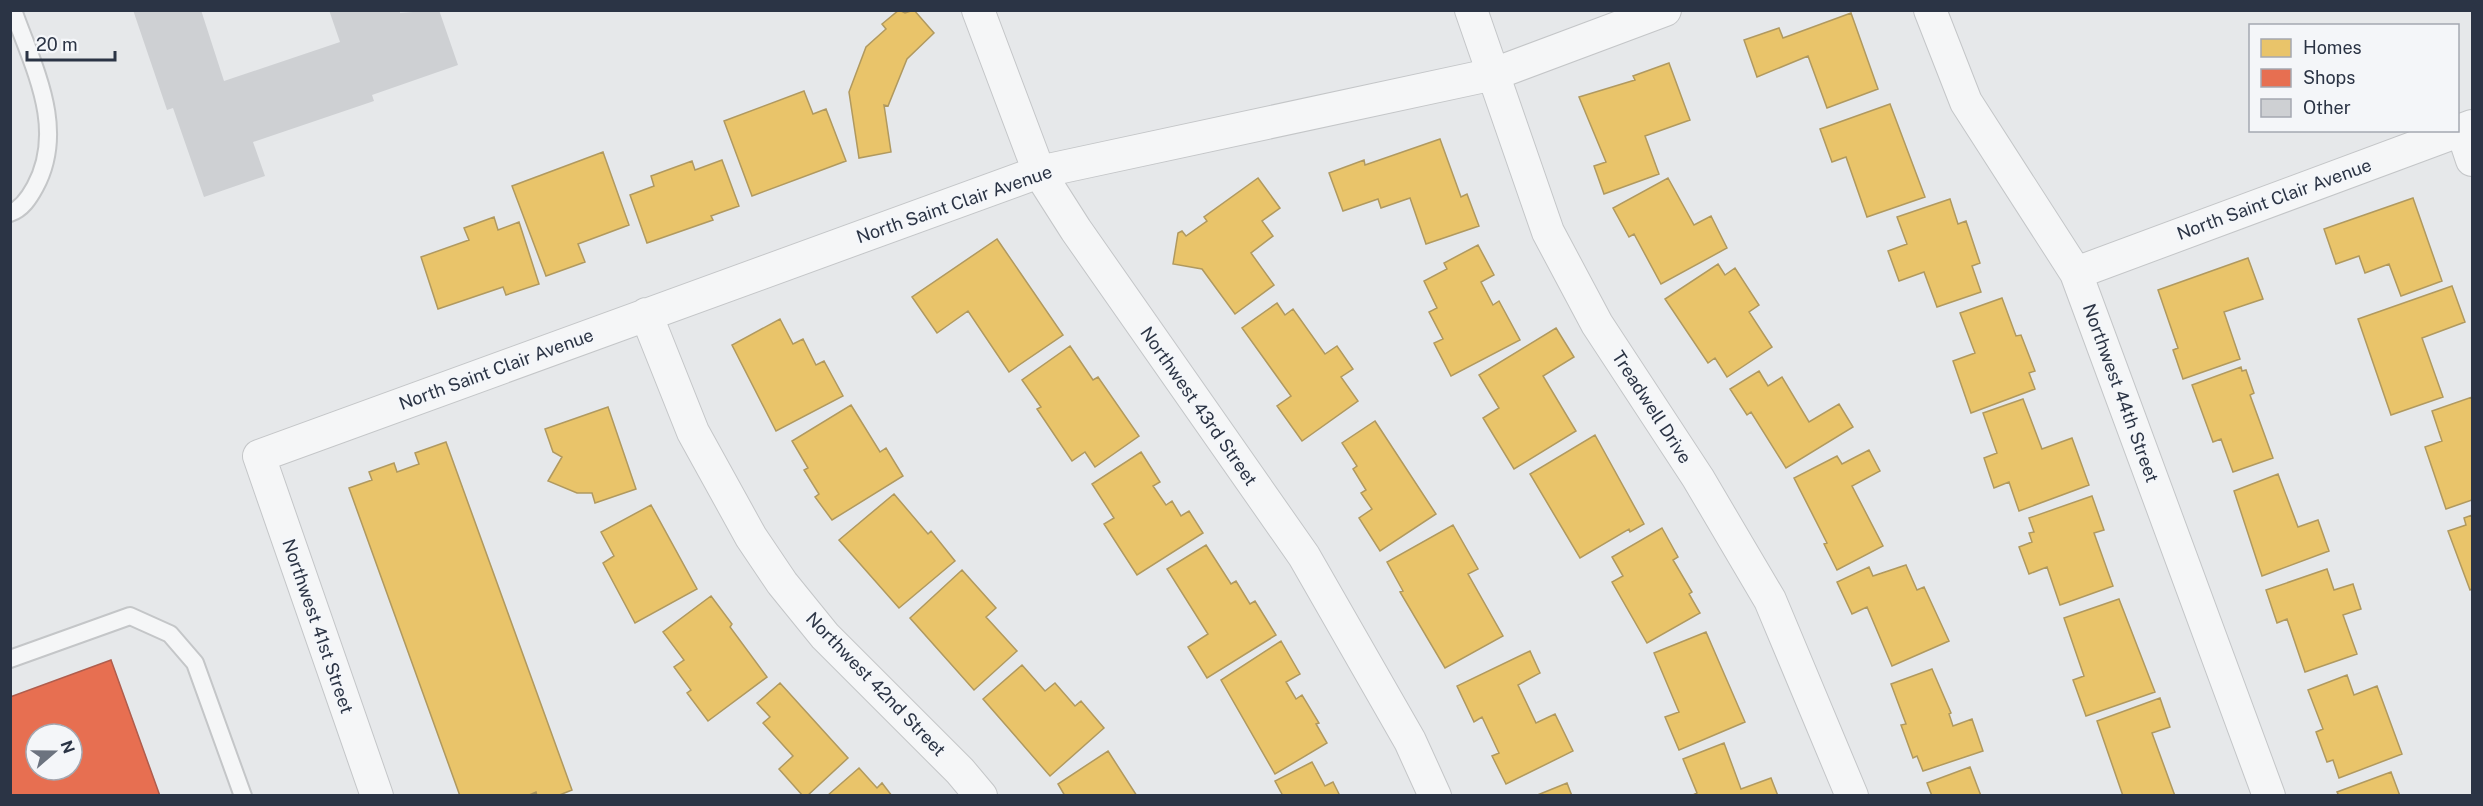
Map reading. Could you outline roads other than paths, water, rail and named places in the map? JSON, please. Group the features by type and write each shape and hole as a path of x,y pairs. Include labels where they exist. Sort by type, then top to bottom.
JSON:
{"street":[{"name":"Northwest 43rd Street","path":"978,10 1039,172 1076,230 1304,556 1410,741 1435,795"},
{"name":"Treadwell Drive","path":"1471,10 1548,232 1597,324 1698,478 1770,600 1852,795"},
{"name":"North Saint Clair Avenue","path":"259,456 1039,172 1494,74 1665,10"},
{"name":"Northwest 44th Street","path":"1930,10 1951,69 1966,102 2076,273 2269,795"},
{"path":"2467,128 2472,160"},
{"name":"North Saint Clair Avenue","path":"2076,273 2456,132"},
{"name":"Northwest 42nd Street","path":"646,314 693,432 751,537 782,584 825,636 960,771 981,795"},
{"name":"Northwest 41st Street","path":"259,456 377,795"}],"lane":[{"path":"10,213 17,211 30,197 41,177 48,150 49,129 46,104 13,10"},
{"path":"10,659 130,616 170,634 195,663 243,795"}]}
